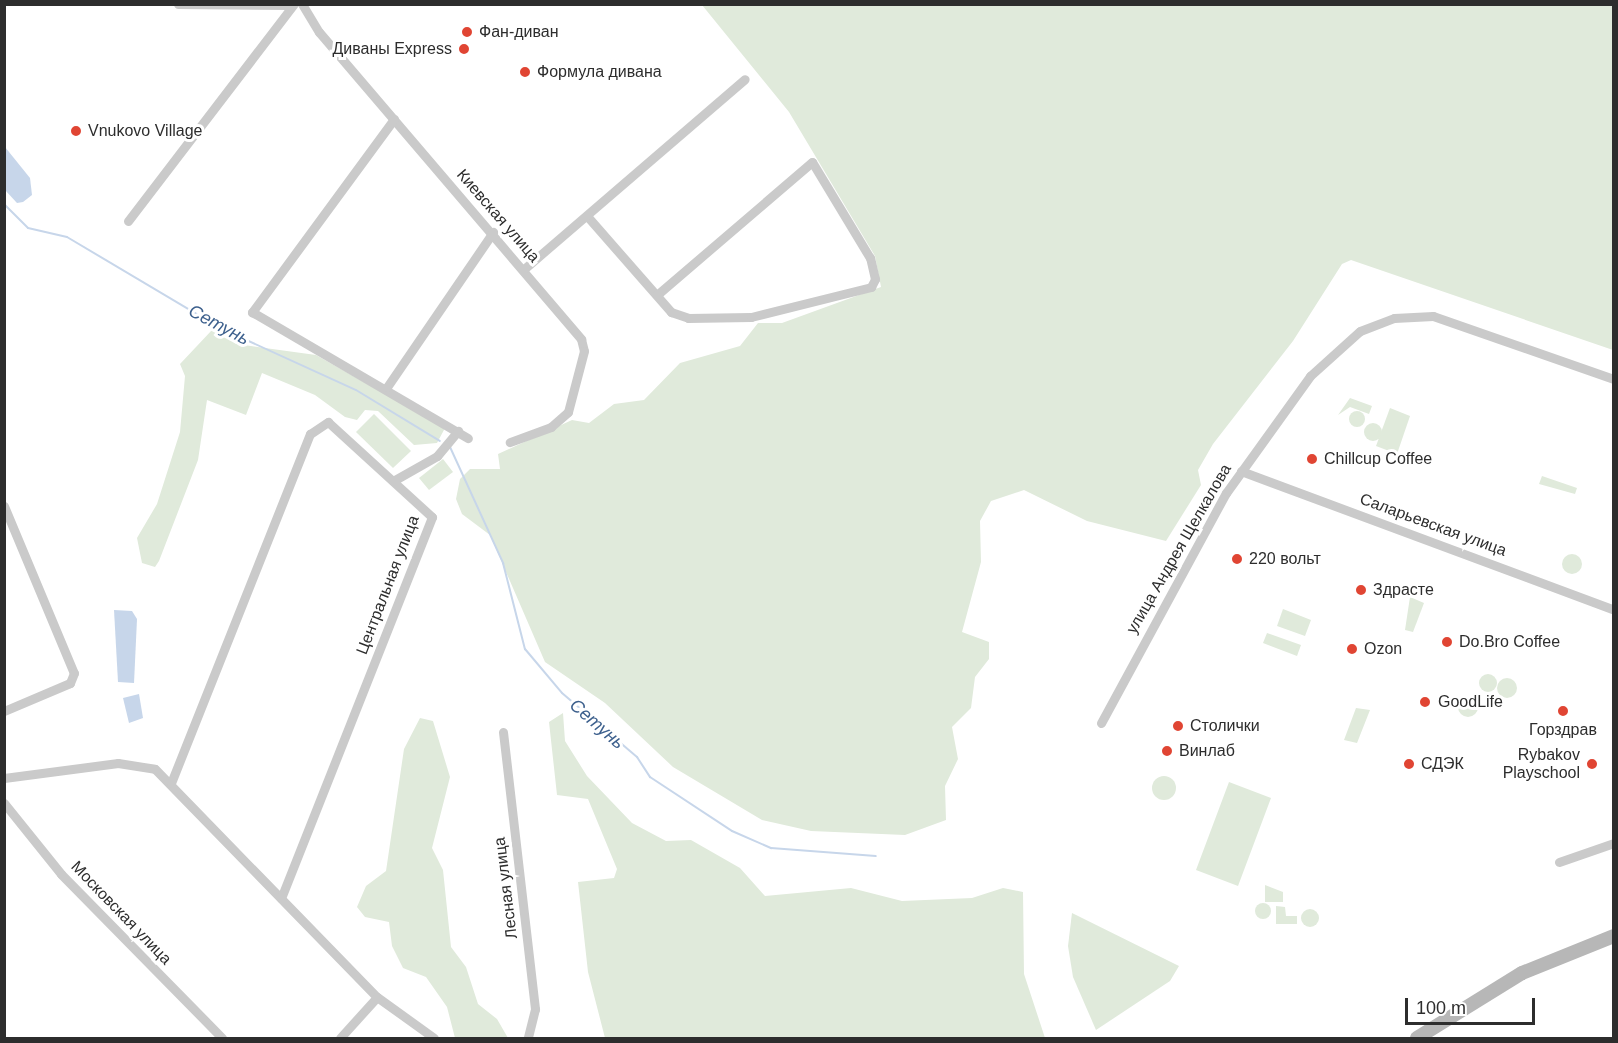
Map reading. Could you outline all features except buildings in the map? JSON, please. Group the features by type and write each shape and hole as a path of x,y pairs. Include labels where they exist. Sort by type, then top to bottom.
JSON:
{"street":[{"path":"178,4 293,5"},
{"name":"Киевская улица","path":"302,4 319,32 574,329 584,351 568,412 551,427 510,442"},
{"path":"128,220 293,5"},
{"path":"524,269 745,79"},
{"path":"394,118 252,312 387,387 468,438"},
{"path":"587,216 672,312 718,320 871,287 874,279 870,258 812,162 657,295"},
{"path":"387,387 493,232"},
{"name":"улица Андрея Щелкалова","path":"1101,723 1241,471 1334,350 1394,318 1456,322 1614,379"},
{"name":"Центральная улица","path":"171,783 315,427 328,423 393,481 431,520 280,898"},
{"path":"393,481 437,456 458,431"},
{"name":"Саларьевская улица","path":"1241,471 1614,610"},
{"path":"4,506 74,673 70,683 4,711"},
{"name":"Лесная улица","path":"503,732 535,1009 528,1038"},
{"path":"4,778 132,763 154,770 171,783 377,997 434,1038"},
{"name":"Московская улица","path":"4,803 61,874 222,1038"},
{"path":"1559,862 1614,843"},
{"path":"1417,1038 1522,973 1614,936"},
{"path":"340,1038 377,997"}],"green space":[{"path":"702,5 1613,5 1613,350 1351,260 1342,264 1293,341 1213,444 1198,470 1201,485 1166,541 1087,521 1024,490 991,501 980,521 981,562 962,632 989,642 989,659 975,677 971,708 952,727 958,759 945,786 946,820 905,835 811,831 762,820 673,767 605,703 545,662 490,535 462,514 456,499 460,479 470,469 500,469 498,454 572,420 589,423 614,404 644,400 680,363 740,346 758,323 782,323 881,287 875,256 789,112"},
{"path":"212,330 244,345 316,355 445,428 437,443 414,445 378,411 365,410 357,420 345,417 315,395 262,373 246,415 207,400 198,460 159,561 155,567 142,563 137,538 157,504 180,432 185,376 180,364"},
{"path":"1350,398 1372,406 1369,414 1350,407 1338,415"},
{"path":"1390,408 1410,416 1397,454 1376,446"},
{"path":"1354,411 1360,411 1365,419 1363,425 1354,427 1349,422 1349,416"},
{"path":"374,414 411,451 393,468 356,432"},
{"path":"1373,423 1379,426 1382,432 1379,438 1373,441 1367,438 1364,432 1367,426"},
{"path":"443,459 453,472 429,490 419,478"},
{"path":"1542,476 1577,488 1575,494 1539,484"},
{"path":"1572,554 1579,557 1582,564 1579,571 1572,574 1565,571 1562,564 1565,557"},
{"path":"1410,597 1424,603 1413,632 1405,630"},
{"path":"1283,609 1311,620 1305,636 1277,626"},
{"path":"1267,633 1301,645 1297,656 1263,643"},
{"path":"1484,674 1492,674 1497,679 1495,690 1484,692 1479,687 1479,679"},
{"path":"1503,678 1511,678 1517,684 1517,692 1511,698 1503,698 1497,692 1497,684"},
{"path":"1464,697 1472,697 1478,703 1478,711 1472,717 1464,717 1458,711 1458,703"},
{"path":"1356,708 1370,710 1357,743 1344,740"},
{"path":"563,713 565,741 587,776 632,823 666,841 691,840 740,868 765,896 851,888 902,901 972,898 1003,888 1023,892 1024,974 1045,1038 605,1038 588,972 578,882 614,878 617,869 588,799 557,795 549,722"},
{"path":"420,718 433,721 450,777 432,848 443,870 451,947 466,967 478,1004 497,1019 508,1038 455,1038 447,1007 426,977 403,968 392,946 389,922 365,917 357,907 366,886 386,871 404,749"},
{"path":"1164,776 1169,777 1175,783 1175,793 1169,799 1164,800 1159,799 1153,793 1152,788 1153,783 1159,777"},
{"path":"1229,782 1271,798 1238,886 1196,870"},
{"path":"1265,885 1283,892 1283,902 1265,902"},
{"path":"1263,903 1269,905 1271,911 1269,917 1263,919 1257,917 1255,911 1257,905"},
{"path":"1276,906 1285,907 1286,916 1297,916 1297,924 1276,924"},
{"path":"1310,909 1318,914 1319,918 1314,926 1310,927 1302,922 1301,918 1306,910"},
{"path":"1072,913 1179,966 1170,981 1096,1030 1073,977 1068,946"}],"water":[{"path":"5,147 30,178 32,195 23,202 17,203 5,190"},
{"path":"114,610 132,611 137,619 134,683 118,682"},
{"path":"139,694 143,718 129,723 123,698"}],"waterway":[{"name":"Сетунь","path":"4,204 28,228 67,237 220,328 356,390 440,441"},
{"name":"Сетунь","path":"450,447 503,563 525,649 562,693 637,757 650,777 732,831 771,848 876,856"}],"place":[{"name":"Фан-диван","path":"467,32"},
{"name":"Диваны Express","path":"464,49"},
{"name":"Формула дивана","path":"525,72"},
{"name":"Vnukovo Village","path":"76,131"},
{"name":"Chillcup Coffee","path":"1312,459"},
{"name":"220 вольт","path":"1237,559"},
{"name":"Здрасте","path":"1361,590"},
{"name":"Do.Bro Coffee","path":"1447,642"},
{"name":"Ozon","path":"1352,649"},
{"name":"GoodLife","path":"1425,702"},
{"name":"Горздрав","path":"1563,711"},
{"name":"Столички","path":"1178,726"},
{"name":"Винлаб","path":"1167,751"},
{"name":"СДЭК","path":"1409,764"},
{"name":"Rybakov Playschool","path":"1592,764"}]}
